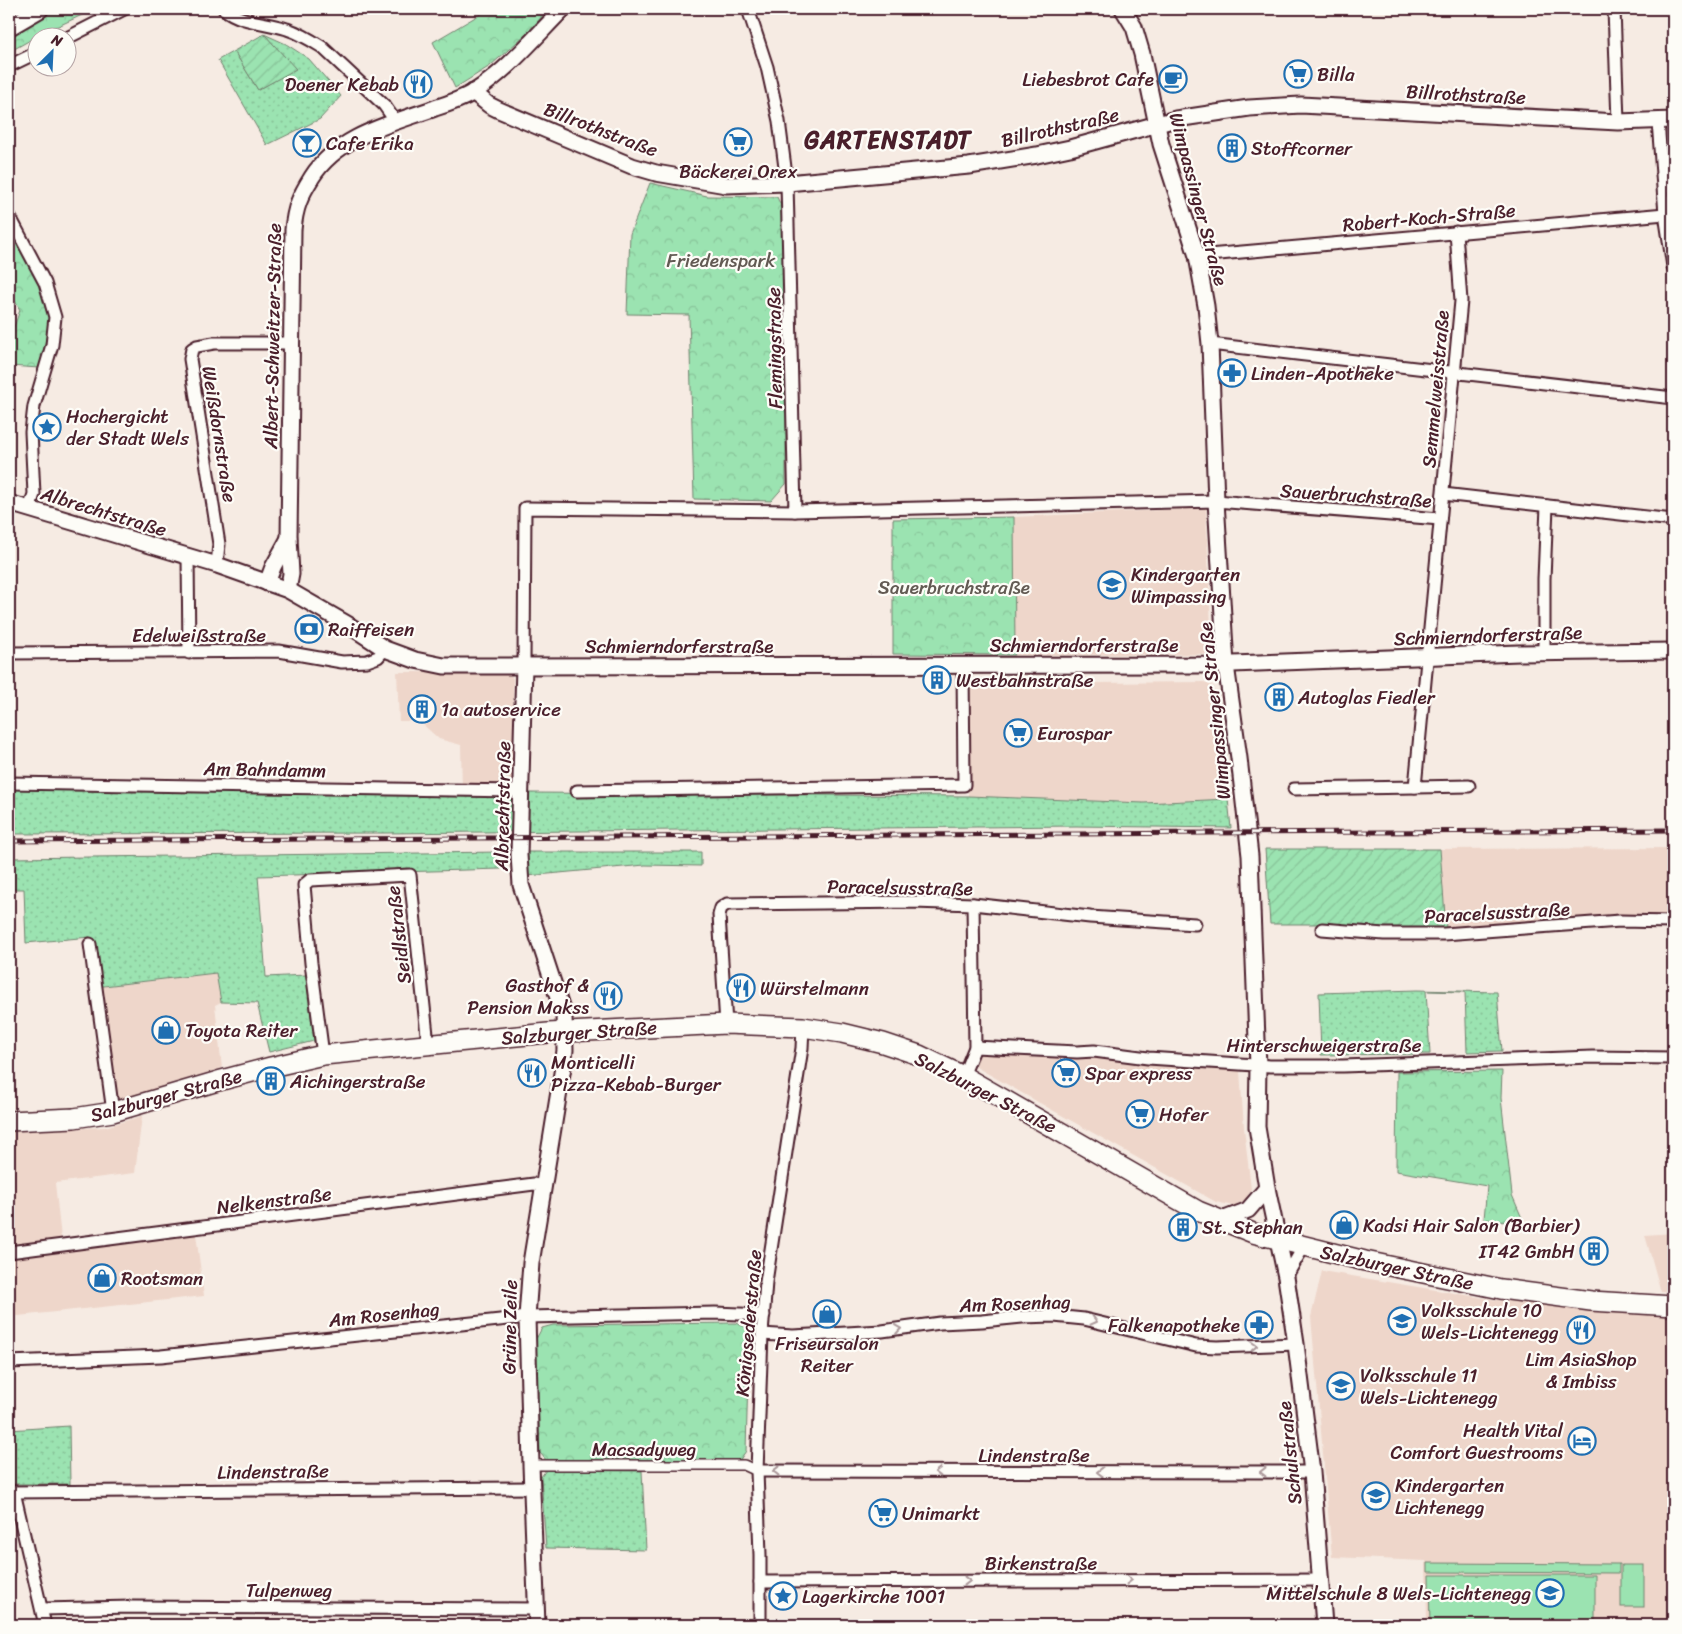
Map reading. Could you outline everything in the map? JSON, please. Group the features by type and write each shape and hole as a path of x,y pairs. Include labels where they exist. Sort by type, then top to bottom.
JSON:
{"main road":[{"path":"9,27 40,9"},
{"name":"Salzburger Straße","path":"9,1121 74,1118 113,1112 253,1071 323,1055 565,1033 726,1024 803,1027 883,1042 918,1055 963,1076 1198,1211 1253,1233 1365,1261 1501,1289 1591,1301 1673,1306"}],"street":[{"path":"78,32 124,9"},
{"path":"224,9 236,16 287,29 316,43 384,105 396,122"},
{"name":"Albert-Schweitzer-Straße","path":"288,590 291,574 288,538 293,230 296,204 301,193 324,160 341,146 360,136 443,106 473,92 500,71 563,9"},
{"name":"Flemingstraße","path":"748,9 767,67 781,129 787,183 795,511"},
{"name":"Wimpassinger Straße","path":"1123,9 1134,27 1142,54 1161,144 1197,256 1206,306 1210,344 1216,501 1226,665 1250,856 1258,1066 1257,1127 1278,1240"},
{"path":"1614,9 1618,122"},
{"path":"9,66 28,57"},
{"name":"Billrothstraße","path":"473,92 489,105 499,110 641,169 701,182 726,185 787,183 969,166 1070,148 1176,119 1249,108 1301,105 1618,122 1666,120"},
{"path":"1666,120 1665,214 1673,267"},
{"name":"Robert-Koch-Straße","path":"1197,256 1665,214"},
{"path":"9,215 45,283 55,317 52,345 34,406 31,432 34,494 30,510"},
{"name":"Semmelweisstraße","path":"1415,787 1461,301 1456,232"},
{"name":"Weißdornstraße","path":"216,565 219,555 219,544 190,359 192,349 197,346 214,343 292,343"},
{"path":"1210,344 1673,398"},
{"name":"Sauerbruchstraße","path":"1443,494 1673,520"},
{"name":"Sauerbruchstraße","path":"524,665 525,508 795,511 1216,501 1440,519"},
{"name":"Albrechtstraße","path":"9,503 216,565 288,590 347,624 385,649 415,660 444,666 524,665 519,855 521,885 564,1016 565,1033"},
{"path":"1544,652 1547,506"},
{"name":"Albert-Schweitzer-Straße","path":"266,582 288,538"},
{"path":"188,557 189,653"},
{"name":"Edelweißstraße","path":"9,653 279,652 342,662 367,661 378,657 385,649"},
{"name":"Schmierndorferstraße","path":"524,665 1226,665 1544,652 1673,651"},
{"path":"577,791 964,785 963,666"},
{"name":"Am Bahndamm","path":"9,783 521,791"},
{"path":"1294,789 1469,786"},
{"name":"Seidlstraße","path":"323,1055 311,964 304,886 310,880 410,875 428,1044"},
{"name":"Paracelsusstraße","path":"726,1024 719,915 721,908 727,904 914,902 973,904 1090,917 1195,924"},
{"path":"963,1076 975,1047 973,904"},
{"name":"Paracelsusstraße","path":"1322,929 1384,934 1444,934 1620,921 1673,922"},
{"path":"90,944 113,1112"},
{"name":"Königsederstraße","path":"760,1625 757,1471 762,1334 766,1282 802,1048 803,1027"},
{"name":"Grüne Zeile","path":"538,1625 527,1317 531,1263 563,1067 565,1033"},
{"name":"Hinterschweigerstraße","path":"975,1047 1076,1052 1094,1051 1148,1058 1258,1066 1343,1066 1592,1057 1673,1058"},
{"name":"Nelkenstraße","path":"9,1252 534,1184 543,1186"},
{"path":"1222,1220 1248,1210 1267,1188"},
{"name":"Schulstraße","path":"1278,1240 1286,1277 1296,1344 1312,1472 1324,1625"},
{"path":"1286,1277 1304,1246"},
{"name":"Am Rosenhag","path":"9,1362 161,1356 527,1317 715,1313 764,1315"},
{"name":"Am Rosenhag","path":"762,1334 794,1336 882,1331 940,1322 1054,1316 1084,1319 1196,1346 1296,1344"},
{"name":"Macsadyweg","path":"531,1465 744,1465 757,1471"},
{"name":"Lindenstraße","path":"757,1471 1312,1472"},
{"name":"Lindenstraße","path":"12,1492 532,1488"},
{"path":"12,1492 45,1625"},
{"name":"Birkenstraße","path":"760,1582 1321,1580"},
{"name":"Tulpenweg","path":"42,1609 132,1607 537,1609"}],"shaded area":[{"name":"Kindergarten Wimpassing","path":"1206,508 1212,654 1015,655 1014,517"},
{"path":"397,672 507,672 513,678 513,793 462,792 461,745 439,739 419,721 399,721"},
{"path":"1204,682 1213,687 1228,799 1144,803 968,796 967,684"},
{"path":"1673,848 1673,921 1446,929 1440,849"},
{"path":"216,973 221,1002 215,1005 222,1068 122,1099 106,1101 95,987"},
{"path":"979,1045 1240,1071 1251,1189 1246,1200 1233,1206 1216,1202 976,1067"},
{"path":"142,1116 135,1173 55,1183 61,1238 196,1234 204,1296 9,1317 9,1132 105,1127"},
{"path":"1673,1233 1673,1293 1661,1292 1645,1235"},
{"path":"1322,1271 1496,1300 1673,1317 1673,1625 1427,1625 1426,1561 1332,1557 1311,1317"}],"green space":[{"path":"9,9 95,9 54,28 28,28 28,41 9,52"},
{"path":"489,9 549,9 525,35 490,66 455,88 433,42"},
{"path":"264,34 286,44 309,59 341,96 320,119 267,145 218,60 234,51 258,90 295,69"},
{"path":"264,34 296,69 258,90 234,51"},
{"name":"Friedenspark","path":"650,183 707,196 777,197 782,208 786,279 786,484 771,501 694,499 689,315 627,314 630,234"},
{"path":"9,226 43,288 50,322 39,368 9,366 9,341 20,310 9,290"},
{"name":"Sauerbruchstraße","path":"1014,517 1015,655 893,654 893,519"},
{"path":"9,786 533,793 968,796 1144,803 1228,799 1231,828 1076,826 384,833 9,834"},
{"path":"1265,849 1440,849 1446,929 1384,931 1332,924 1270,924"},
{"path":"503,852 501,869 258,876 266,977 306,975 314,1041 269,1052 257,1003 221,1002 216,973 95,987 90,937 26,943 24,889 9,889 9,858"},
{"path":"525,852 701,852 701,866 645,865 527,876"},
{"path":"1417,990 1497,992 1502,1051 1467,1052 1465,992 1426,991 1430,1054 1321,1055 1319,993"},
{"path":"1502,1071 1501,1098 1512,1195 1525,1225 1484,1219 1487,1186 1396,1171 1397,1072"},
{"path":"735,1323 746,1327 749,1337 746,1451 739,1461 548,1462 540,1453 536,1339 542,1328 553,1325"},
{"path":"69,1426 70,1484 9,1484 9,1430"},
{"path":"546,1470 642,1471 646,1550 546,1548 541,1477"},
{"path":"1428,1563 1619,1564 1619,1573 1428,1572"},
{"path":"1621,1565 1644,1565 1644,1607 1621,1607"},
{"path":"1429,1575 1595,1575 1595,1625 1430,1625"}],"railway":[{"path":"9,841 1673,830"}],"place":[{"name":"Billa","path":"1298,74"},
{"name":"Liebesbrot Cafe","path":"1173,79"},
{"name":"Doener Kebab","path":"418,84"},
{"name":"Bäckerei Orex","path":"738,142"},
{"name":"Cafe Erika","path":"307,143"},
{"name":"Stoffcorner","path":"1232,148"},
{"name":"Linden-Apotheke","path":"1232,373"},
{"name":"Hochergicht der Stadt Wels","path":"47,427"},
{"name":"Kindergarten Wimpassing","path":"1112,585"},
{"name":"Raiffeisen","path":"309,629"},
{"name":"Westbahnstraße","path":"937,680"},
{"name":"Autoglas Fiedler","path":"1279,697"},
{"name":"1a autoservice","path":"422,709"},
{"name":"Eurospar","path":"1018,733"},
{"name":"Würstelmann","path":"741,988"},
{"name":"Gasthof & Pension Makss","path":"608,996"},
{"name":"Toyota Reiter","path":"166,1030"},
{"name":"Monticelli Pizza-Kebab-Burger","path":"532,1073"},
{"name":"Spar express","path":"1066,1073"},
{"name":"Aichingerstraße","path":"271,1081"},
{"name":"Hofer","path":"1140,1114"},
{"name":"Kadsi Hair Salon (Barbier)","path":"1344,1225"},
{"name":"St. Stephan","path":"1183,1227"},
{"name":"IT42 GmbH","path":"1594,1251"},
{"name":"Rootsman","path":"102,1278"},
{"name":"Friseursalon Reiter","path":"827,1314"},
{"name":"Volksschule 10 Wels-Lichtenegg","path":"1402,1321"},
{"name":"Falkenapotheke","path":"1259,1325"},
{"name":"Lim AsiaShop & Imbiss","path":"1581,1330"},
{"name":"Volksschule 11 Wels-Lichtenegg","path":"1341,1386"},
{"name":"Health Vital Comfort Guestrooms","path":"1582,1441"},
{"name":"Kindergarten Lichtenegg","path":"1376,1496"},
{"name":"Unimarkt","path":"883,1513"},
{"name":"Mittelschule 8 Wels-Lichtenegg","path":"1550,1593"},
{"name":"Lagerkirche 1001","path":"783,1596"}],"district":[{"name":"GARTENSTADT","path":"888,140"}]}
